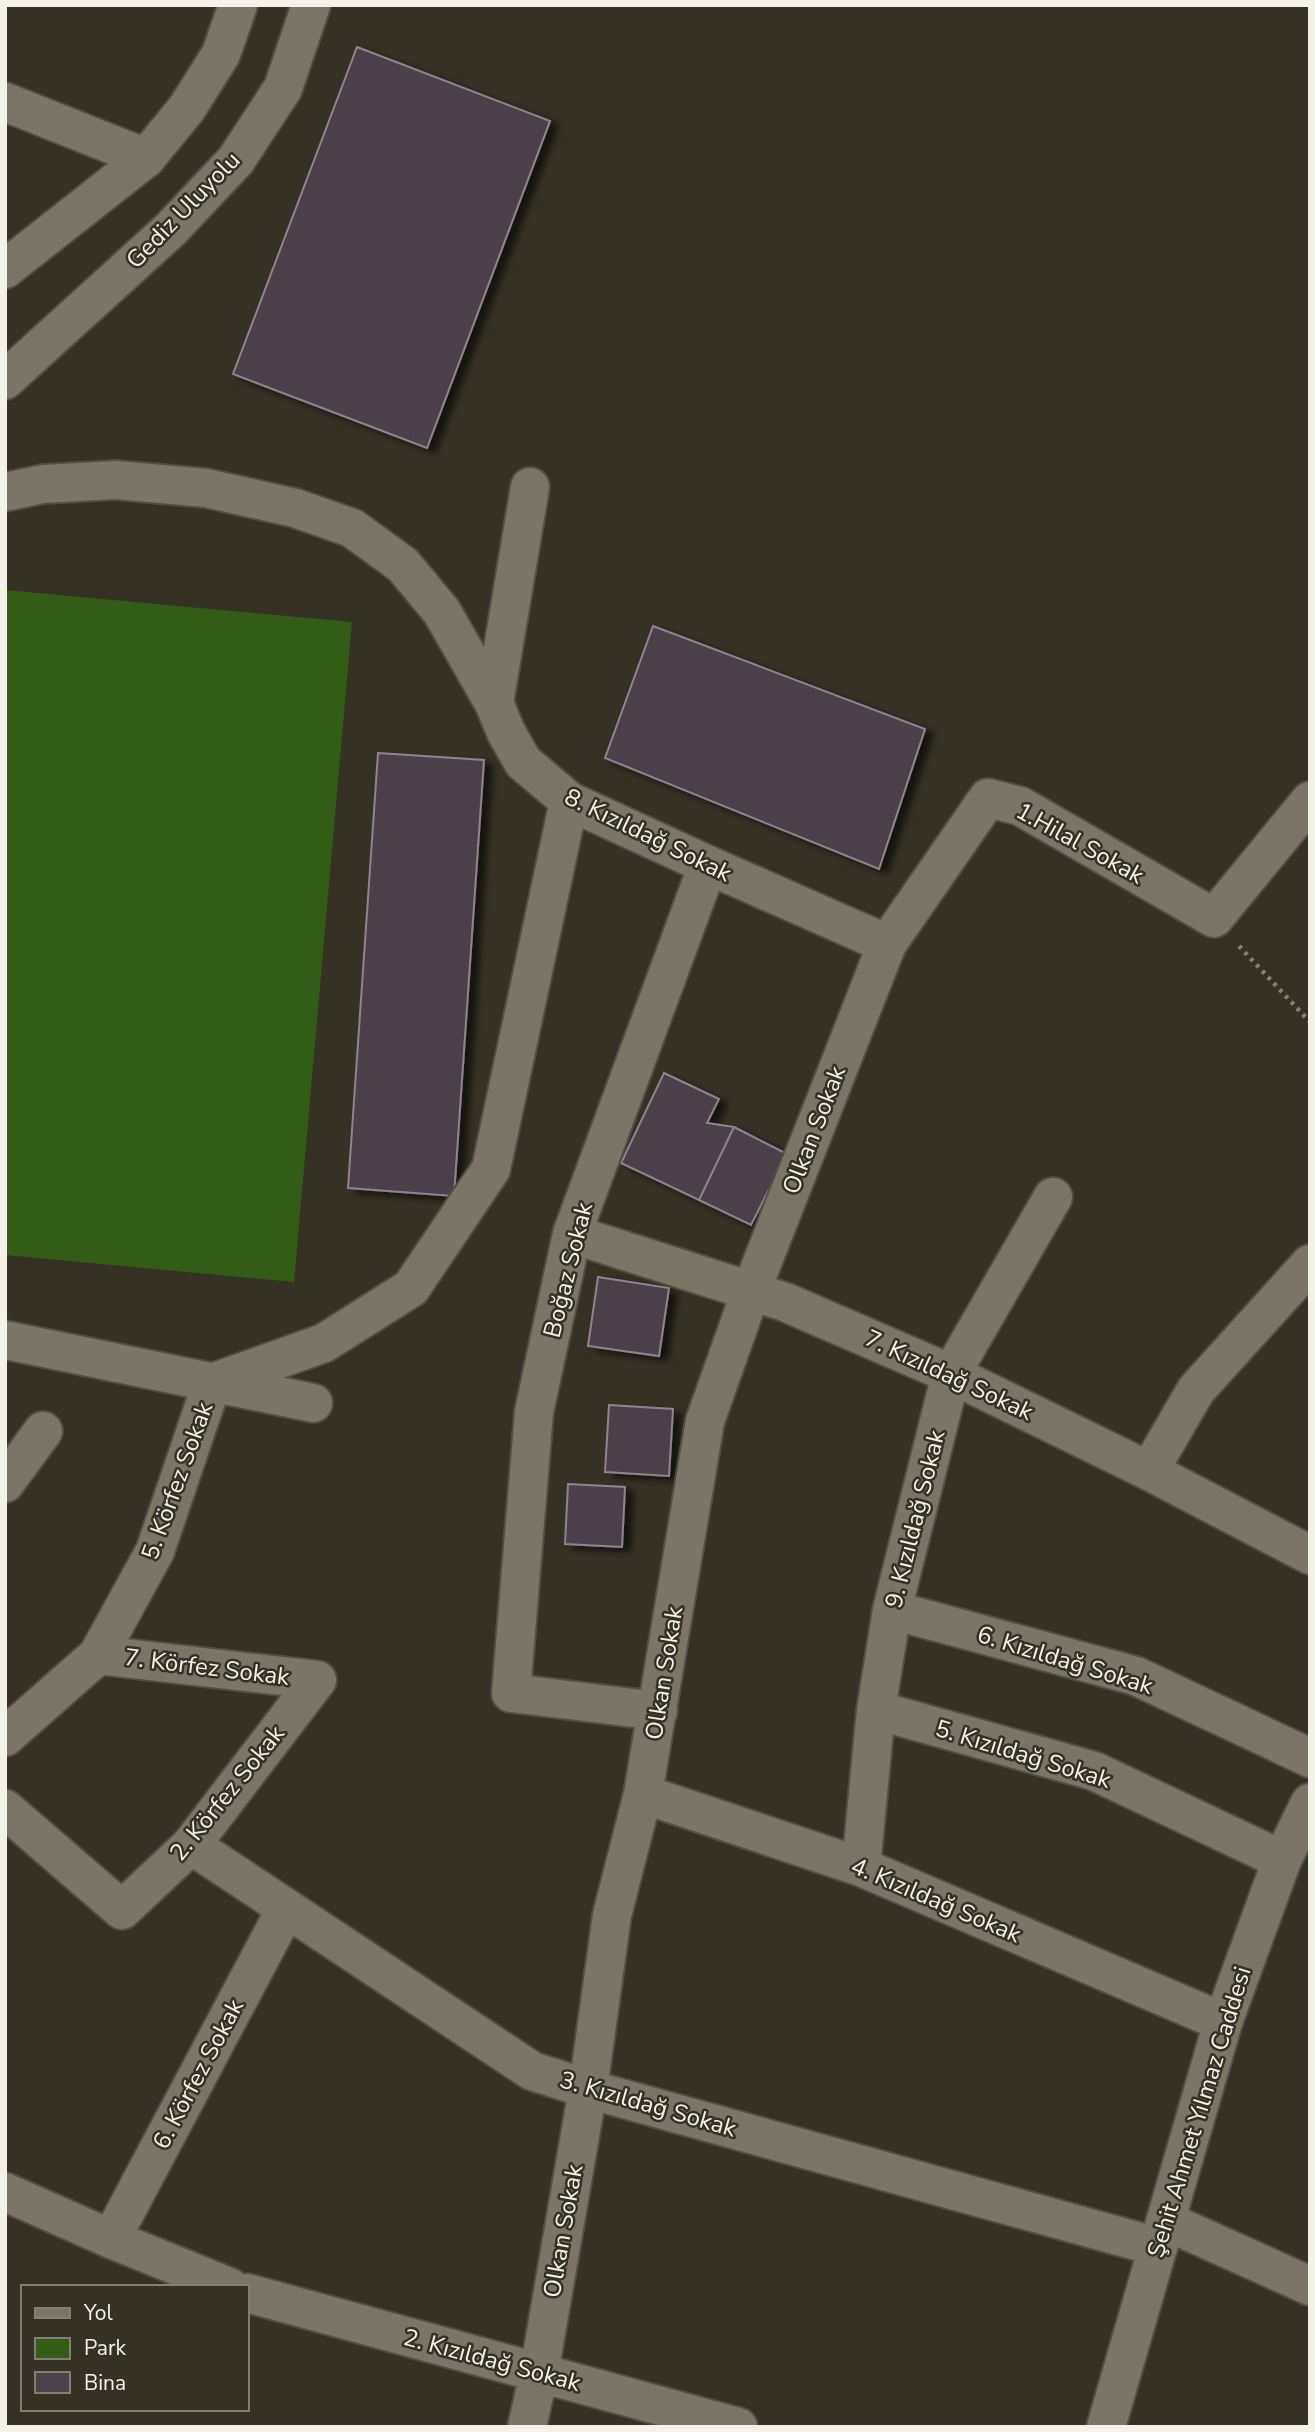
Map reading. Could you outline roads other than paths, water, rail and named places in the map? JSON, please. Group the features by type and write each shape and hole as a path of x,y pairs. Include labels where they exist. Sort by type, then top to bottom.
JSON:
{"street":[{"path":"5,269 146,158 187,108 221,54 238,5"},
{"name":"Gediz Uluyolu","path":"5,380 171,229 236,160 283,89 311,5"},
{"path":"5,102 146,158"},
{"name":"8. Kızıldağ Sokak","path":"5,492 43,484 117,480 206,488 295,508 352,528 402,565 442,612 494,703 523,762 569,801 887,944"},
{"path":"494,703 530,487"},
{"name":"1.Hilal Sokak","path":"887,944 988,798 1020,806 1214,918 1310,801"},
{"path":"212,1382 324,1343 411,1288 491,1169 569,801"},
{"name":"Boğaz Sokak","path":"658,1711 511,1693 534,1412 572,1234 708,865"},
{"name":"Olkan Sokak","path":"527,2427 539,2373 588,2089 612,1915 643,1794 705,1421 751,1291 887,944"},
{"name":"9. Kızıldağ Sokak","path":"861,1867 876,1710 892,1610 951,1374 1053,1198"},
{"name":"7. Kızıldağ Sokak","path":"572,1234 785,1302 951,1374 1149,1471 1310,1555"},
{"path":"1149,1471 1196,1390 1310,1264"},
{"path":"5,1340 313,1403"},
{"name":"5. Körfez Sokak","path":"5,1737 98,1655 155,1552 212,1382"},
{"path":"5,1483 43,1431"},
{"name":"6. Kızıldağ Sokak","path":"892,1610 1136,1676 1310,1758"},
{"name":"7. Körfez Sokak","path":"98,1655 317,1680"},
{"name":"2. Körfez Sokak","path":"5,1809 122,1910 191,1845 317,1680"},
{"name":"5. Kızıldağ Sokak","path":"876,1710 1094,1771 1282,1860"},
{"name":"4. Kızıldağ Sokak","path":"643,1794 861,1867 1223,2022"},
{"name":"Şehit Ahmet Yılmaz Caddesi","path":"1106,2427 1223,2022 1282,1860 1310,1803"},
{"name":"3. Kızıldağ Sokak","path":"191,1845 532,2071 588,2089 1162,2234 1310,2286"},
{"name":"6. Körfez Sokak","path":"111,2239 286,1909"},
{"path":"5,2192 224,2285"},
{"name":"2. Kızıldağ Sokak","path":"248,2293 738,2427"}]}
